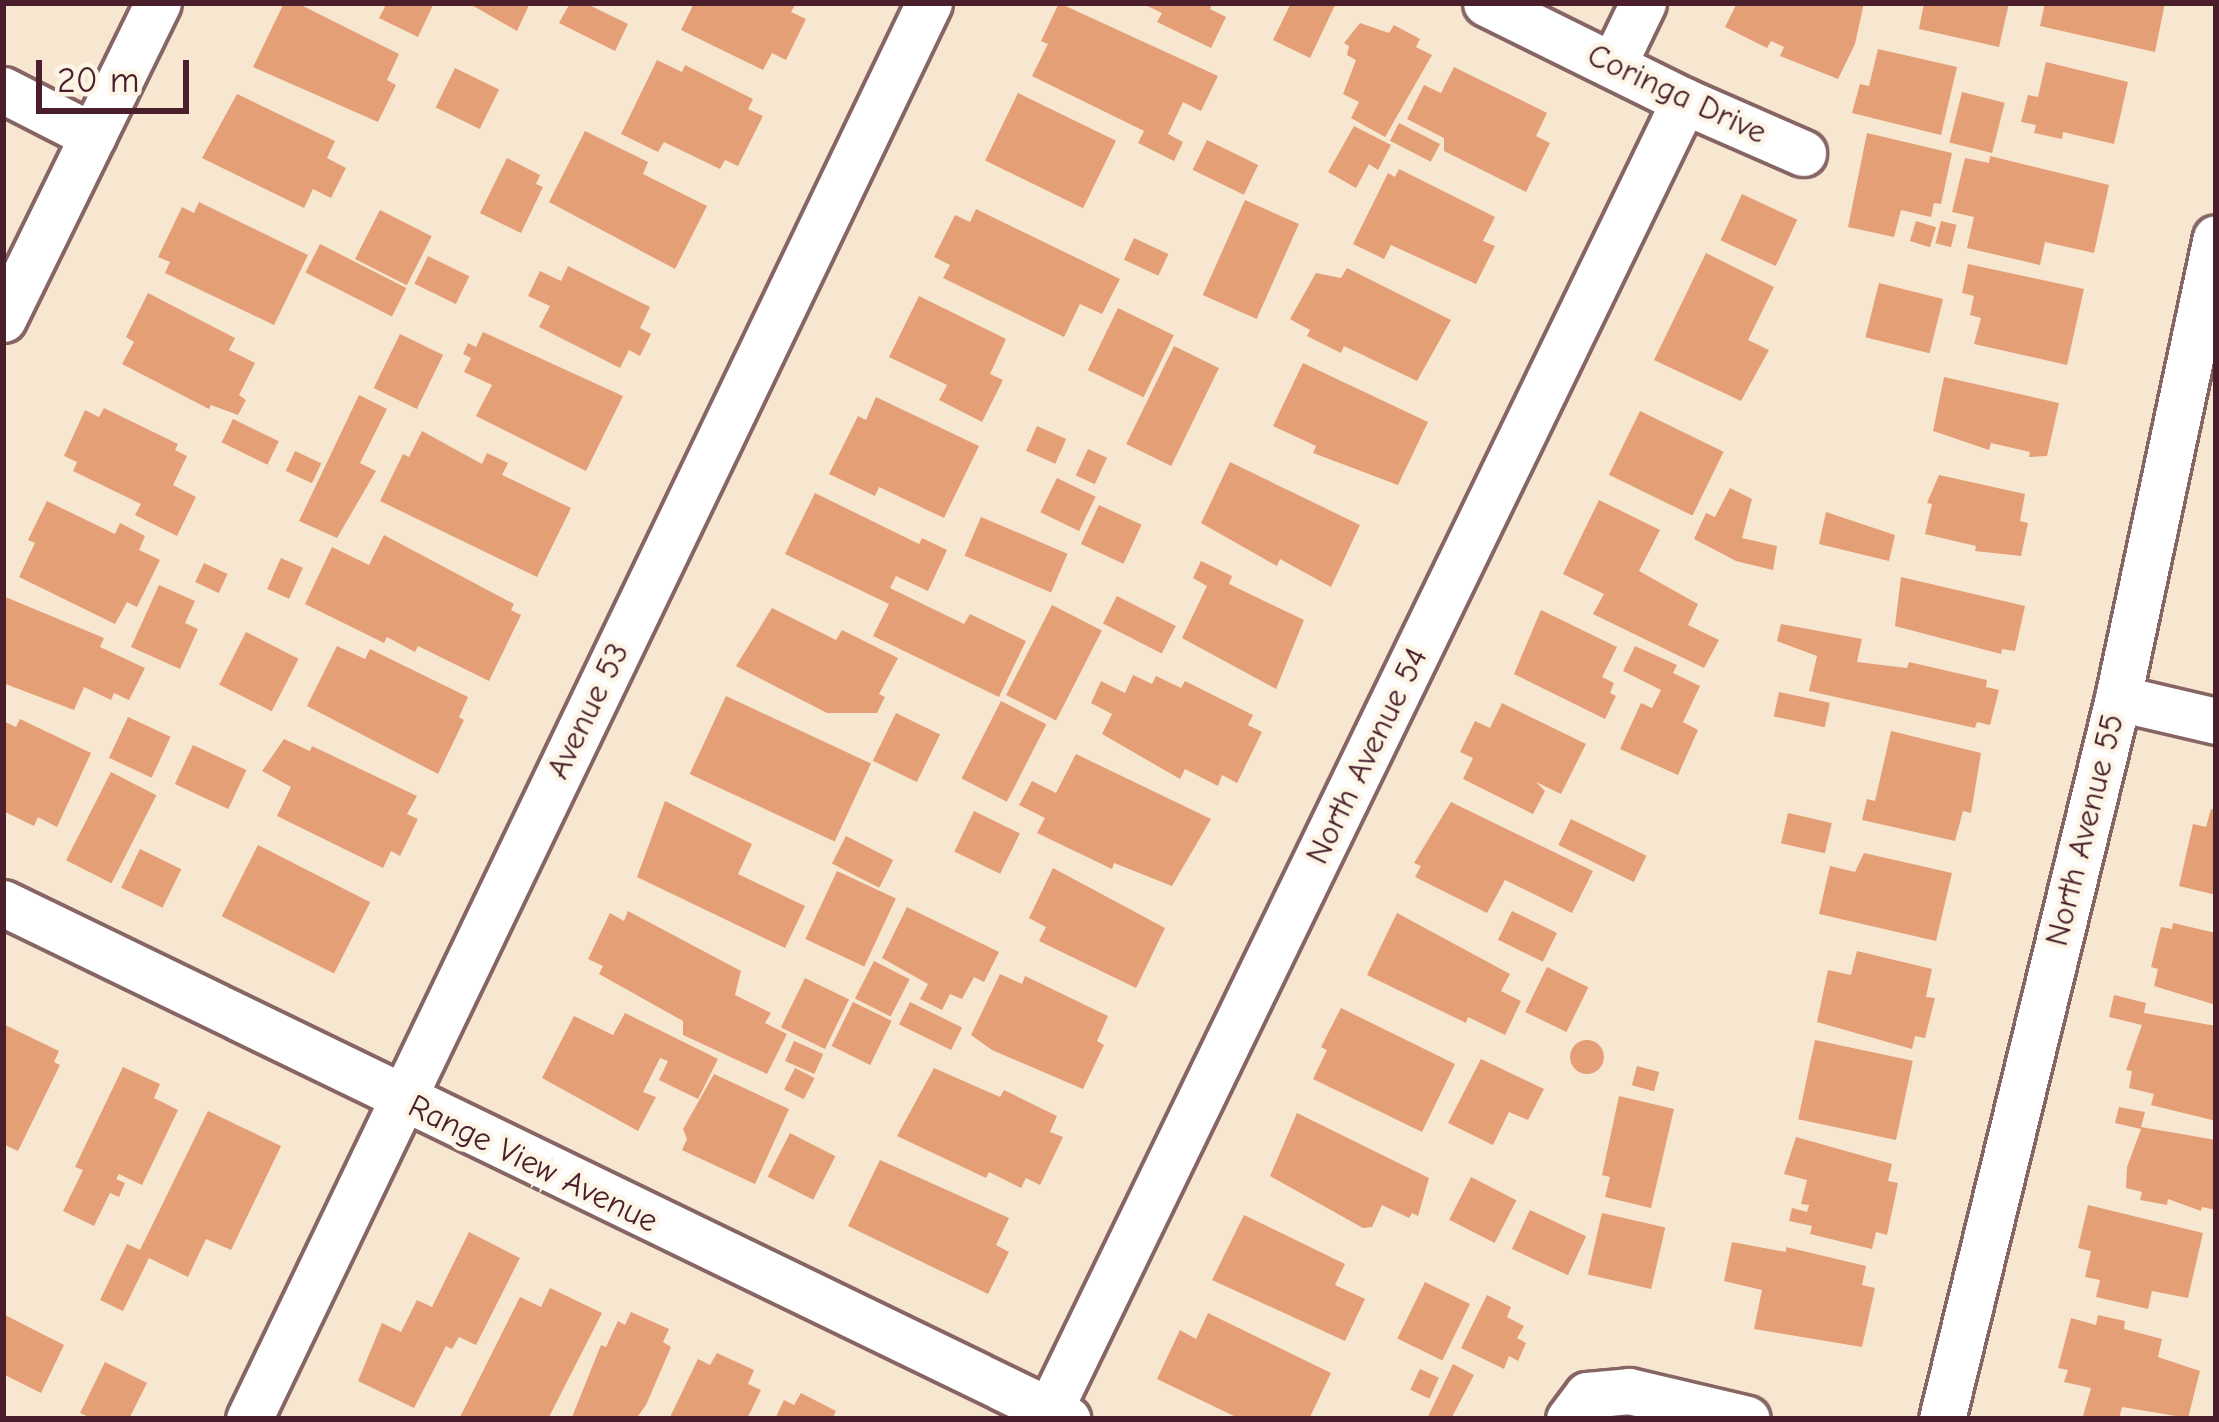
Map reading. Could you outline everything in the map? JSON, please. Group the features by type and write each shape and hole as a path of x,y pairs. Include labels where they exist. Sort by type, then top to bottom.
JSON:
{"street":[{"path":"3,319 158,3"},
{"name":"Avenue 53","path":"249,1419 929,3"},
{"name":"Coringa Drive","path":"1486,3 1684,101 1803,153"},
{"path":"1613,65 1643,3"},
{"path":"3,90 93,136"},
{"name":"North Avenue 54","path":"1058,1415 1684,101"},
{"name":"North Avenue 55","path":"1942,1419 2118,698 2216,238"},
{"path":"2118,698 2216,721"},
{"name":"Range View Avenue","path":"3,903 400,1100 1058,1415"},
{"path":"1578,1407 1629,1391 1747,1419"}],"building":[{"path":"284,3 299,4 399,54 387,80 396,85 378,122 253,67"},
{"path":"375,3 434,3 418,37 379,18 385,7"},
{"path":"468,3 530,3 517,31"},
{"path":"570,3 585,3 628,24 615,51 559,23"},
{"path":"694,3 796,3 791,12 806,19 786,60 772,53 763,70 681,30"},
{"path":"1059,3 1218,76 1201,111 1183,102 1168,134 1183,142 1174,161 1138,143 1144,131 1032,76 1048,44 1041,41"},
{"path":"1141,3 1213,3 1210,9 1226,17 1211,48 1157,22 1162,13"},
{"path":"1291,3 1336,3 1310,58 1273,40"},
{"path":"1737,3 1864,3 1855,44 1838,79 1780,56 1784,47 1771,41 1767,48 1725,27"},
{"path":"1924,3 2009,3 1999,47 1919,29"},
{"path":"2045,3 2165,3 2155,52 2040,26"},
{"path":"1360,23 1389,33 1394,25 1420,39 1416,47 1432,55 1385,137 1351,118 1359,102 1343,94 1356,60 1347,55 1349,46 1344,43"},
{"path":"1878,49 1957,67 1941,135 1852,113 1860,84 1869,86"},
{"path":"657,60 682,72 685,65 753,99 748,109 763,116 738,166 725,160 720,169 664,142 658,152 621,134"},
{"path":"2046,62 2128,82 2114,144 2063,132 2062,139 2034,133 2036,125 2021,122 2028,95 2038,97"},
{"path":"1454,67 1547,113 1536,136 1550,143 1526,192 1444,151 1444,138 1407,119 1424,85 1441,93"},
{"path":"455,68 499,89 480,129 436,108"},
{"path":"1962,92 2005,103 1992,153 1949,142"},
{"path":"1018,93 1116,141 1083,208 985,160"},
{"path":"237,94 335,141 327,158 346,168 331,198 313,189 304,208 202,158"},
{"path":"1399,123 1440,144 1431,162 1390,141"},
{"path":"1354,126 1391,145 1378,170 1369,164 1356,188 1328,172"},
{"path":"585,131 648,162 643,174 707,206 675,269 549,202"},
{"path":"1867,133 1952,153 1941,204 1934,203 1931,217 1901,210 1894,237 1848,227"},
{"path":"1207,140 1258,165 1244,195 1193,170"},
{"path":"1990,156 2109,185 2094,253 2045,242 2040,265 1967,248 1974,217 1952,212 1965,158 1989,163"},
{"path":"507,158 540,175 536,184 543,187 521,233 480,213"},
{"path":"1399,169 1495,217 1483,241 1495,246 1476,284 1391,245 1384,259 1353,244 1388,173 1395,177"},
{"path":"1742,194 1797,220 1776,266 1720,240"},
{"path":"1245,200 1299,224 1257,319 1203,295"},
{"path":"199,202 308,255 274,325 165,273 170,262 158,257 182,207 194,213"},
{"path":"976,209 1120,279 1102,314 1080,304 1064,337 943,278 950,265 934,257 955,215 970,222"},
{"path":"380,210 432,236 407,285 355,259"},
{"path":"1916,221 1936,227 1930,247 1910,241"},
{"path":"1941,221 1957,225 1951,247 1935,243"},
{"path":"1134,238 1168,254 1158,276 1124,260"},
{"path":"320,244 406,288 392,317 305,273"},
{"path":"1706,253 1774,287 1748,340 1769,350 1741,401 1654,360"},
{"path":"428,256 469,276 456,304 414,284"},
{"path":"1968,264 2084,289 2067,365 1974,344 1981,318 1970,315 1974,296 1962,293"},
{"path":"568,266 650,307 640,328 651,334 640,356 629,350 620,368 539,327 550,306 528,296 540,271 561,281"},
{"path":"1347,268 1451,320 1417,381 1344,346 1341,353 1307,336 1310,330 1290,319 1316,273 1341,278"},
{"path":"1879,283 1943,299 1929,353 1865,337"},
{"path":"148,293 235,338 229,350 255,363 239,395 246,400 238,415 211,405 209,409 122,364 134,342 126,337"},
{"path":"919,296 1006,339 990,374 1003,380 982,422 939,400 947,385 889,357"},
{"path":"1118,308 1174,335 1143,397 1088,370"},
{"path":"483,332 623,396 586,471 476,416 492,385 464,372 471,358 463,354 468,343 476,347"},
{"path":"400,334 443,355 417,409 374,388"},
{"path":"1174,346 1219,368 1171,466 1126,444"},
{"path":"1303,363 1428,422 1398,485 1313,453 1316,446 1273,426"},
{"path":"1944,377 2059,403 2047,456 2029,457 2030,452 1991,443 1989,450 1933,431"},
{"path":"359,395 387,409 360,463 376,471 337,538 299,521"},
{"path":"876,397 979,446 944,518 879,487 875,496 829,474 858,416 866,420"},
{"path":"104,408 178,444 175,450 187,456 173,485 196,497 177,536 135,515 141,504 73,471 77,462 64,456 85,410 99,417"},
{"path":"1640,411 1724,452 1692,516 1609,475"},
{"path":"233,419 279,441 267,465 222,442"},
{"path":"1037,426 1066,439 1055,464 1026,451"},
{"path":"422,431 482,464 487,453 508,463 502,475 571,508 537,577 380,501 403,454 409,457"},
{"path":"1088,449 1107,458 1095,484 1076,475"},
{"path":"295,451 321,463 312,483 286,471"},
{"path":"1230,462 1360,525 1331,587 1280,559 1277,566 1201,523"},
{"path":"1939,475 2025,494 2020,521 2028,523 2021,556 1975,551 1976,546 1925,534 1932,504 1927,503"},
{"path":"1057,478 1096,497 1079,531 1040,512"},
{"path":"1730,488 1752,499 1742,538 1777,546 1773,570 1736,561 1694,539 1706,513 1715,517"},
{"path":"815,493 919,544 922,538 947,550 928,591 896,576 890,588 964,624 970,614 1026,641 999,697 873,636 889,604 785,554"},
{"path":"1599,500 1660,530 1639,571 1698,604 1688,625 1719,640 1704,668 1593,614 1604,594 1563,574"},
{"path":"47,501 115,534 120,523 145,536 139,550 160,560 137,607 127,602 115,624 19,577 35,543 28,540"},
{"path":"1099,505 1142,525 1123,564 1081,544"},
{"path":"1826,512 1895,535 1889,561 1819,544"},
{"path":"981,517 1068,554 1051,592 965,556"},
{"path":"384,535 514,604 511,610 521,615 489,681 418,646 415,652 387,637 384,643 305,604 332,547 369,565"},
{"path":"281,558 303,568 289,599 267,589"},
{"path":"1201,561 1232,576 1229,584 1304,620 1276,689 1182,638 1207,586 1193,578"},
{"path":"204,563 228,574 219,593 195,582"},
{"path":"1901,577 2025,606 2015,651 2002,649 2001,654 1895,626"},
{"path":"159,585 195,601 185,623 198,629 180,669 131,647"},
{"path":"3,596 104,638 100,647 145,668 129,700 114,693 111,700 84,687 74,710 3,683"},
{"path":"1117,596 1176,626 1162,654 1103,624"},
{"path":"1052,605 1102,630 1056,720 1006,695"},
{"path":"772,608 836,640 842,630 898,658 879,694 885,697 877,713 827,713 736,666"},
{"path":"1541,610 1617,647 1602,677 1614,683 1610,693 1616,696 1605,719 1514,674"},
{"path":"1781,624 1862,639 1857,662 1907,668 1909,662 1987,680 1986,687 1999,690 1990,725 1977,722 1975,728 1809,691 1817,656 1777,641"},
{"path":"246,632 299,659 272,711 219,685"},
{"path":"337,646 365,659 370,649 468,697 459,717 464,720 438,774 307,706"},
{"path":"1635,646 1677,665 1673,673 1700,686 1683,722 1698,730 1678,775 1620,749 1641,703 1652,708 1661,690 1623,671"},
{"path":"1133,675 1152,684 1156,676 1181,688 1185,681 1253,715 1248,725 1262,732 1237,783 1222,775 1218,786 1185,769 1180,779 1102,734 1112,714 1091,703 1101,681 1125,693"},
{"path":"1779,692 1830,703 1825,727 1774,716"},
{"path":"726,696 871,764 835,842 690,774"},
{"path":"1001,701 1046,724 1007,802 962,779"},
{"path":"1502,703 1586,744 1561,794 1536,782 1545,791 1533,814 1463,779 1473,758 1460,752 1475,721 1490,728"},
{"path":"896,713 940,734 917,782 873,761"},
{"path":"128,717 171,737 152,778 109,758"},
{"path":"20,719 91,753 57,827 38,817 34,826 3,811 3,721 16,727"},
{"path":"1891,731 1981,753 1971,813 1963,811 1955,841 1862,820 1867,799 1875,801"},
{"path":"284,739 310,751 312,746 417,796 407,814 418,819 400,856 391,851 383,868 277,816 291,787 262,771"},
{"path":"193,745 246,770 228,809 175,784"},
{"path":"1076,754 1211,819 1172,886 1114,863 1112,869 1037,833 1045,818 1019,805 1032,781 1056,793"},
{"path":"111,772 156,795 111,883 66,860"},
{"path":"665,801 752,844 738,874 805,906 785,948 637,877"},
{"path":"1451,802 1593,871 1572,913 1505,880 1487,913 1415,877 1421,866 1414,863"},
{"path":"2211,809 2216,810 2216,895 2179,886 2193,824 2206,827"},
{"path":"974,811 1020,833 1000,874 954,851"},
{"path":"1788,813 1832,823 1825,853 1781,843"},
{"path":"1571,819 1646,856 1634,882 1558,845"},
{"path":"846,836 893,860 879,888 832,864"},
{"path":"258,845 370,902 334,973 222,916"},
{"path":"140,849 181,869 162,908 121,888"},
{"path":"1864,853 1952,873 1936,941 1819,914 1830,866 1855,872"},
{"path":"1053,868 1165,928 1136,988 1039,941 1046,927 1029,918"},
{"path":"837,871 896,898 864,966 805,939"},
{"path":"907,907 999,952 984,982 974,977 962,999 950,994 942,1010 920,999 928,984 882,958"},
{"path":"628,911 741,971 735,995 771,1013 765,1023 787,1034 767,1074 683,1035 683,1021 599,974 603,966 588,959 610,913 624,921"},
{"path":"1512,911 1557,933 1543,962 1498,940"},
{"path":"1397,913 1510,974 1501,991 1521,1001 1505,1035 1468,1017 1466,1023 1367,975"},
{"path":"2173,923 2216,933 2216,1005 2154,986 2158,969 2151,967 2161,927 2172,929"},
{"path":"1857,951 1932,969 1926,997 1935,998 1925,1038 1915,1036 1912,1049 1817,1022 1828,970 1851,975"},
{"path":"874,961 910,979 891,1017 855,998"},
{"path":"1547,967 1588,987 1566,1032 1525,1012"},
{"path":"1000,974 1022,984 1025,976 1108,1016 1097,1041 1104,1045 1083,1089 992,1050 971,1035"},
{"path":"805,978 849,999 825,1049 781,1027"},
{"path":"2114,995 2146,1003 2144,1013 2216,1026 2216,1121 2151,1105 2154,1094 2129,1088 2132,1071 2126,1070 2142,1025 2109,1017"},
{"path":"853,1002 892,1021 870,1065 832,1046"},
{"path":"910,1002 962,1027 951,1050 899,1024"},
{"path":"1341,1008 1455,1064 1422,1132 1313,1079 1327,1050 1321,1047"},
{"path":"625,1013 718,1059 698,1099 659,1080 668,1061 660,1058 643,1092 656,1097 638,1131 542,1078 574,1016 613,1035"},
{"path":"3,1024 59,1051 54,1062 60,1065 18,1151 3,1144"},
{"path":"1587,1040 1599,1045 1604,1057 1599,1069 1587,1074 1575,1069 1570,1057 1575,1045"},
{"path":"1815,1040 1913,1061 1896,1140 1798,1119"},
{"path":"794,1041 823,1054 814,1074 785,1061"},
{"path":"1481,1059 1544,1089 1528,1120 1509,1112 1493,1145 1448,1123"},
{"path":"1637,1066 1659,1072 1654,1091 1632,1085"},
{"path":"123,1067 160,1084 154,1098 178,1110 142,1185 119,1174 116,1179 125,1183 119,1197 110,1193 94,1226 63,1211 83,1170 75,1167"},
{"path":"795,1068 815,1078 804,1099 784,1089"},
{"path":"934,1068 1000,1097 1004,1090 1057,1116 1050,1132 1063,1137 1040,1185 1026,1178 1021,1188 989,1172 986,1178 897,1136"},
{"path":"714,1074 789,1109 755,1184 682,1150 687,1139 683,1129"},
{"path":"1619,1096 1674,1109 1651,1208 1605,1197 1610,1177 1602,1175"},
{"path":"2119,1107 2145,1112 2141,1127 2216,1140 2216,1210 2202,1207 2201,1211 2168,1199 2167,1205 2140,1200 2142,1192 2126,1188 2127,1167 2141,1129 2115,1123"},
{"path":"208,1111 281,1146 231,1250 206,1239 188,1277 149,1258 123,1311 100,1300 127,1244 140,1250"},
{"path":"1297,1113 1429,1178 1418,1216 1412,1213 1409,1218 1382,1205 1372,1227 1363,1228 1270,1176"},
{"path":"790,1133 835,1156 813,1200 768,1177"},
{"path":"1796,1137 1892,1164 1888,1181 1898,1183 1887,1235 1876,1232 1872,1249 1810,1234 1812,1226 1789,1221 1792,1208 1807,1212 1809,1205 1801,1204 1807,1180 1784,1174"},
{"path":"880,1160 1009,1218 996,1245 1009,1252 988,1294 848,1226"},
{"path":"1471,1177 1516,1200 1495,1243 1449,1220"},
{"path":"2088,1205 2203,1233 2188,1298 2152,1291 2148,1309 2096,1297 2100,1280 2085,1277 2091,1251 2078,1248"},
{"path":"1530,1210 1586,1236 1568,1275 1512,1249"},
{"path":"1602,1213 1665,1228 1651,1289 1588,1274"},
{"path":"1244,1215 1345,1264 1335,1285 1365,1299 1345,1341 1212,1280"},
{"path":"469,1232 520,1258 476,1345 459,1337 452,1349 446,1346 414,1408 358,1381 382,1323 401,1332 417,1300 432,1307"},
{"path":"1732,1242 1786,1252 1786,1247 1866,1266 1862,1285 1875,1288 1862,1347 1754,1329 1762,1290 1724,1281"},
{"path":"1425,1282 1470,1304 1442,1361 1397,1339"},
{"path":"550,1288 602,1313 548,1419 459,1419 520,1297 541,1307"},
{"path":"1487,1295 1511,1307 1507,1317 1524,1326 1517,1338 1526,1343 1518,1361 1509,1356 1504,1369 1461,1348"},
{"path":"631,1312 669,1329 663,1342 671,1347 646,1405 636,1419 572,1417 601,1345 606,1347 618,1321 625,1325"},
{"path":"1208,1313 1331,1373 1309,1419 1240,1419 1157,1379 1180,1330 1196,1339"},
{"path":"3,1314 64,1345 41,1393 3,1374"},
{"path":"2098,1315 2125,1321 2124,1329 2162,1339 2158,1357 2200,1371 2188,1418 2122,1407 2119,1419 2083,1416 2091,1388 2064,1382 2068,1370 2058,1368 2071,1318 2096,1325"},
{"path":"717,1353 754,1370 748,1384 761,1390 747,1419 669,1419 698,1359 710,1365"},
{"path":"105,1362 147,1383 129,1419 93,1419 80,1413"},
{"path":"1453,1364 1474,1375 1451,1419 1427,1419"},
{"path":"1420,1369 1439,1378 1429,1399 1410,1390"},
{"path":"801,1393 836,1411 832,1419 775,1419 784,1400 794,1405"}]}
